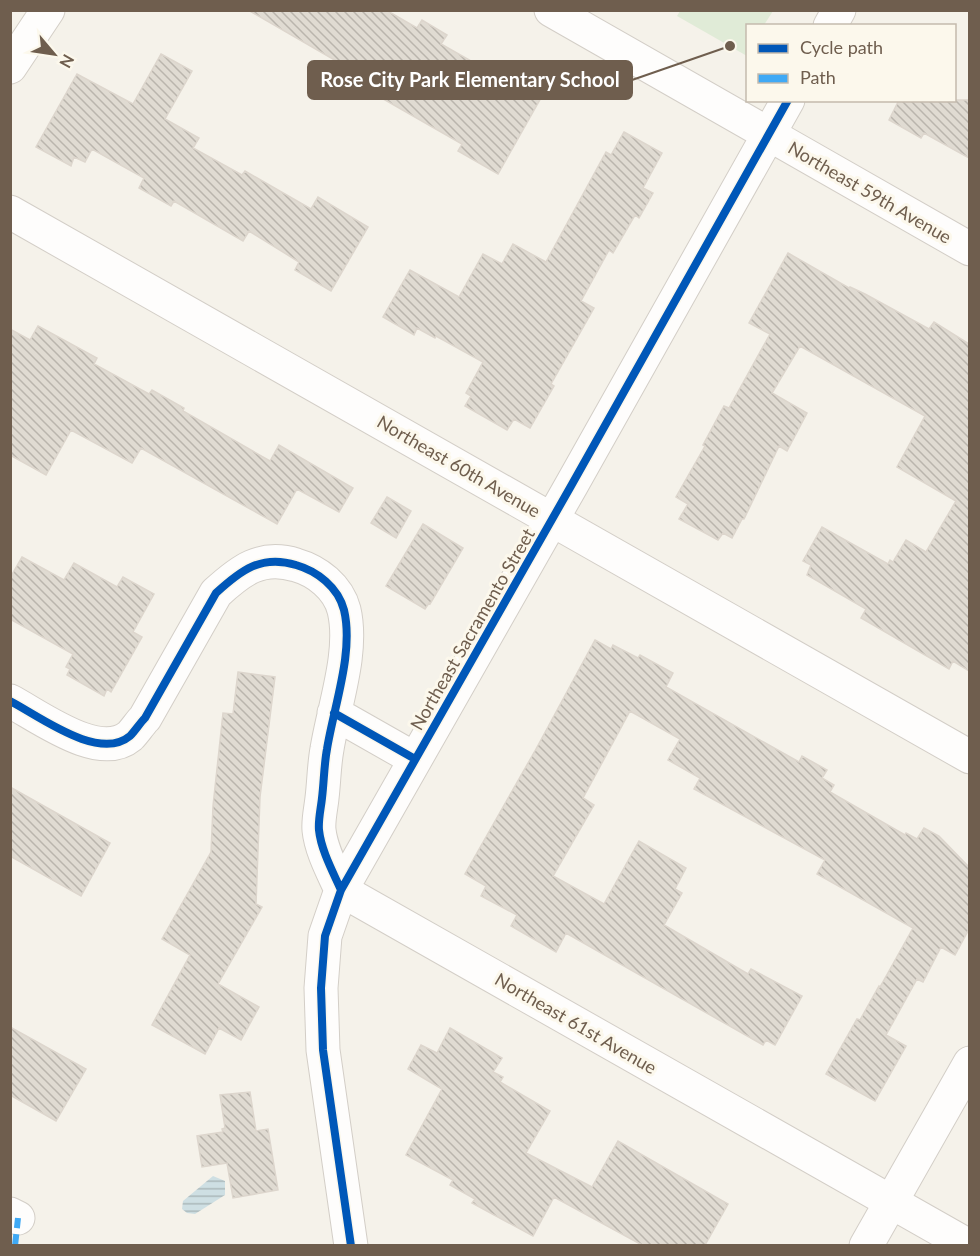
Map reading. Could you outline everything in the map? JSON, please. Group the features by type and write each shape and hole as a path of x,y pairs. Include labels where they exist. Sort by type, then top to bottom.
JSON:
{"street":[{"path":"10,67 48,10"},
{"name":"Northeast 59th Avenue","path":"551,10 969,249"},
{"path":"831,24 838,10"},
{"name":"Northeast Sacramento Street","path":"351,1245 323,1050 321,988 325,936 340,890 787,102"},
{"name":"Northeast 60th Avenue","path":"10,212 969,757"},
{"path":"10,701 79,739 96,744 117,743 129,736 144,718 216,593 246,567 267,562 295,564 316,573 334,588 344,608 347,643 327,750 319,830 340,890"},
{"path":"334,713 415,759"},
{"name":"Northeast 61st Avenue","path":"340,890 969,1245"},
{"path":"866,1245 969,1064"}],"green space":[{"path":"680,10 773,11 765,24 746,24 746,55 677,16"}],"shaded area":[{"path":"213,1176 225,1181 225,1195 195,1214 187,1213 182,1209 183,1201"}],"building":[{"path":"248,10 386,10 417,28 422,20 447,35 441,44 492,73 497,64 528,81 524,87 542,96 498,174 458,151 462,144 378,96 383,88"},
{"path":"161,54 192,71 165,119 199,138 193,148 242,175 245,171 311,209 318,197 368,227 331,291 295,270 299,262 249,231 243,241 174,201 171,206 139,188 144,178 92,149 85,162 74,157 71,166 36,147 77,74 133,104"},
{"path":"969,100 969,158 924,133 921,138 889,120 898,102"},
{"path":"624,132 662,153 643,188 653,193 639,218 635,215 613,253 609,250 581,301 594,308 551,384 554,386 530,428 514,419 507,430 465,406 471,396 466,393 483,362 436,336 435,338 417,328 414,335 383,317 410,270 459,297 483,254 502,264 513,244 546,262 606,152 611,155"},
{"path":"788,253 849,288 865,294 929,329 934,322 969,344 969,671 953,661 949,669 861,618 866,609 807,575 811,565 803,561 822,527 888,564 890,560 893,562 906,540 926,552 956,501 897,467 925,416 800,346 772,393 807,413 787,451 779,446 744,519 732,538 723,533 718,540 679,519 688,504 676,497 705,446 703,445 724,406 729,408 770,334 749,323"},
{"path":"38,326 97,358 94,364 149,394 152,390 184,408 183,411 270,461 279,445 353,488 339,512 297,489 277,524 141,448 132,463 71,430 46,475 10,455 10,329 30,340"},
{"path":"387,497 411,511 396,538 371,523"},
{"path":"423,524 463,548 425,609 386,586"},
{"path":"22,557 64,580 74,563 117,587 123,577 154,594 133,632 142,637 111,692 107,689 104,696 67,675 70,669 66,667 73,654 10,619 10,578"},
{"path":"595,640 611,649 613,645 638,658 640,655 673,673 666,687 799,762 802,756 827,770 822,778 834,785 830,792 905,835 906,833 917,839 924,828 939,836 969,867 969,929 955,955 941,947 923,982 917,979 886,1035 906,1046 875,1101 826,1074 857,1019 860,1020 880,987 913,928 817,874 825,860 694,789 700,778 668,760 680,739 630,711 583,798 594,805 553,876 604,904 639,841 686,868 675,889 682,893 664,925 748,974 751,969 802,996 775,1045 766,1040 763,1045 566,933 556,952 511,926 517,915 481,896 486,886 465,874"},
{"path":"238,672 275,677 260,797 256,904 262,907 218,984 259,1007 241,1040 219,1028 205,1054 152,1025 190,955 162,939 211,852 213,806 223,713 233,714"},
{"path":"10,787 110,843 81,896 10,856"},
{"path":"10,1027 86,1069 56,1121 10,1095"},
{"path":"450,1028 502,1058 493,1072 503,1077 500,1082 550,1111 526,1153 592,1187 618,1141 728,1204 705,1245 642,1245 554,1197 533,1236 472,1203 475,1199 450,1185 453,1180 406,1155 442,1089 408,1069 421,1045 437,1053"},
{"path":"250,1092 256,1131 268,1129 278,1190 233,1198 227,1163 202,1167 197,1136 223,1132 222,1129 225,1128 220,1095"}],"marked path":[{"path":"15,1246 18,1218"}],"cycle path":[{"path":"351,1246 323,1050 321,988 325,936 341,890 787,102"},
{"path":"10,701 69,734 102,744 117,743 130,736 145,718 216,593 225,585 243,572 262,563 283,562 312,571 326,581 337,594 344,610 346,626 345,661 326,755 319,826 325,853 341,890"},
{"path":"334,713 415,759"}],"place":[{"name":"Rose City Park Elementary School","path":"730,46"}]}
